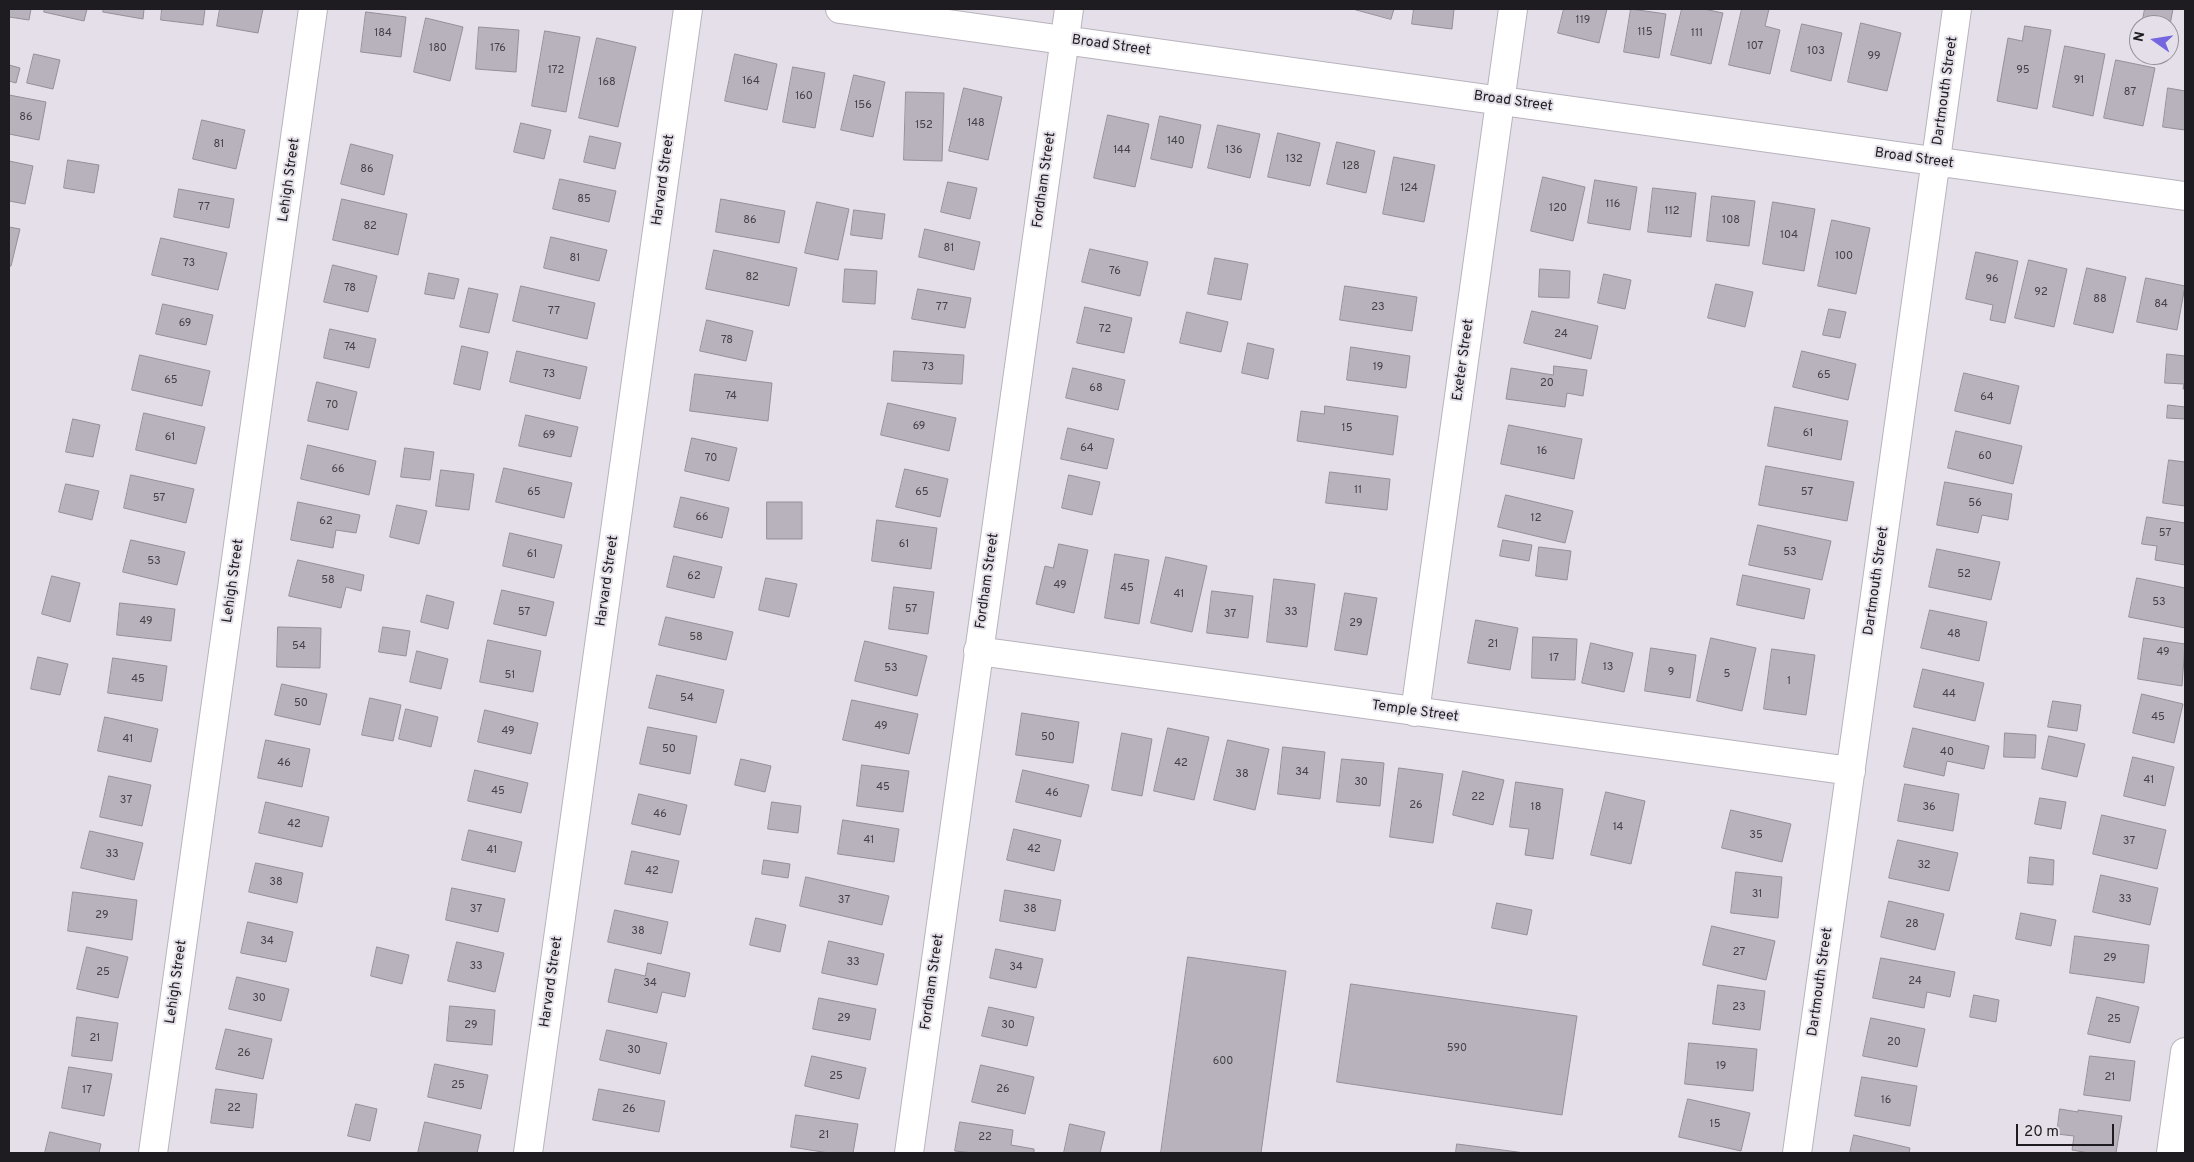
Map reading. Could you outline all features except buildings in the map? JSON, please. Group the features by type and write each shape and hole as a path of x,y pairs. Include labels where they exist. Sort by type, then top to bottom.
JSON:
{"street":[{"name":"Lehigh Street","path":"154,1153 313,9"},
{"name":"Harvard Street","path":"528,1153 688,9"},
{"name":"Broad Street","path":"840,9 2185,196"},
{"name":"Fordham Street","path":"909,1153 1069,9"},
{"name":"Exeter Street","path":"1415,712 1513,9"},
{"name":"Dartmouth Street","path":"1797,1153 1957,9"},
{"name":"Temple Street","path":"978,651 1851,771"},
{"path":"2171,1153 2185,1052"}]}
